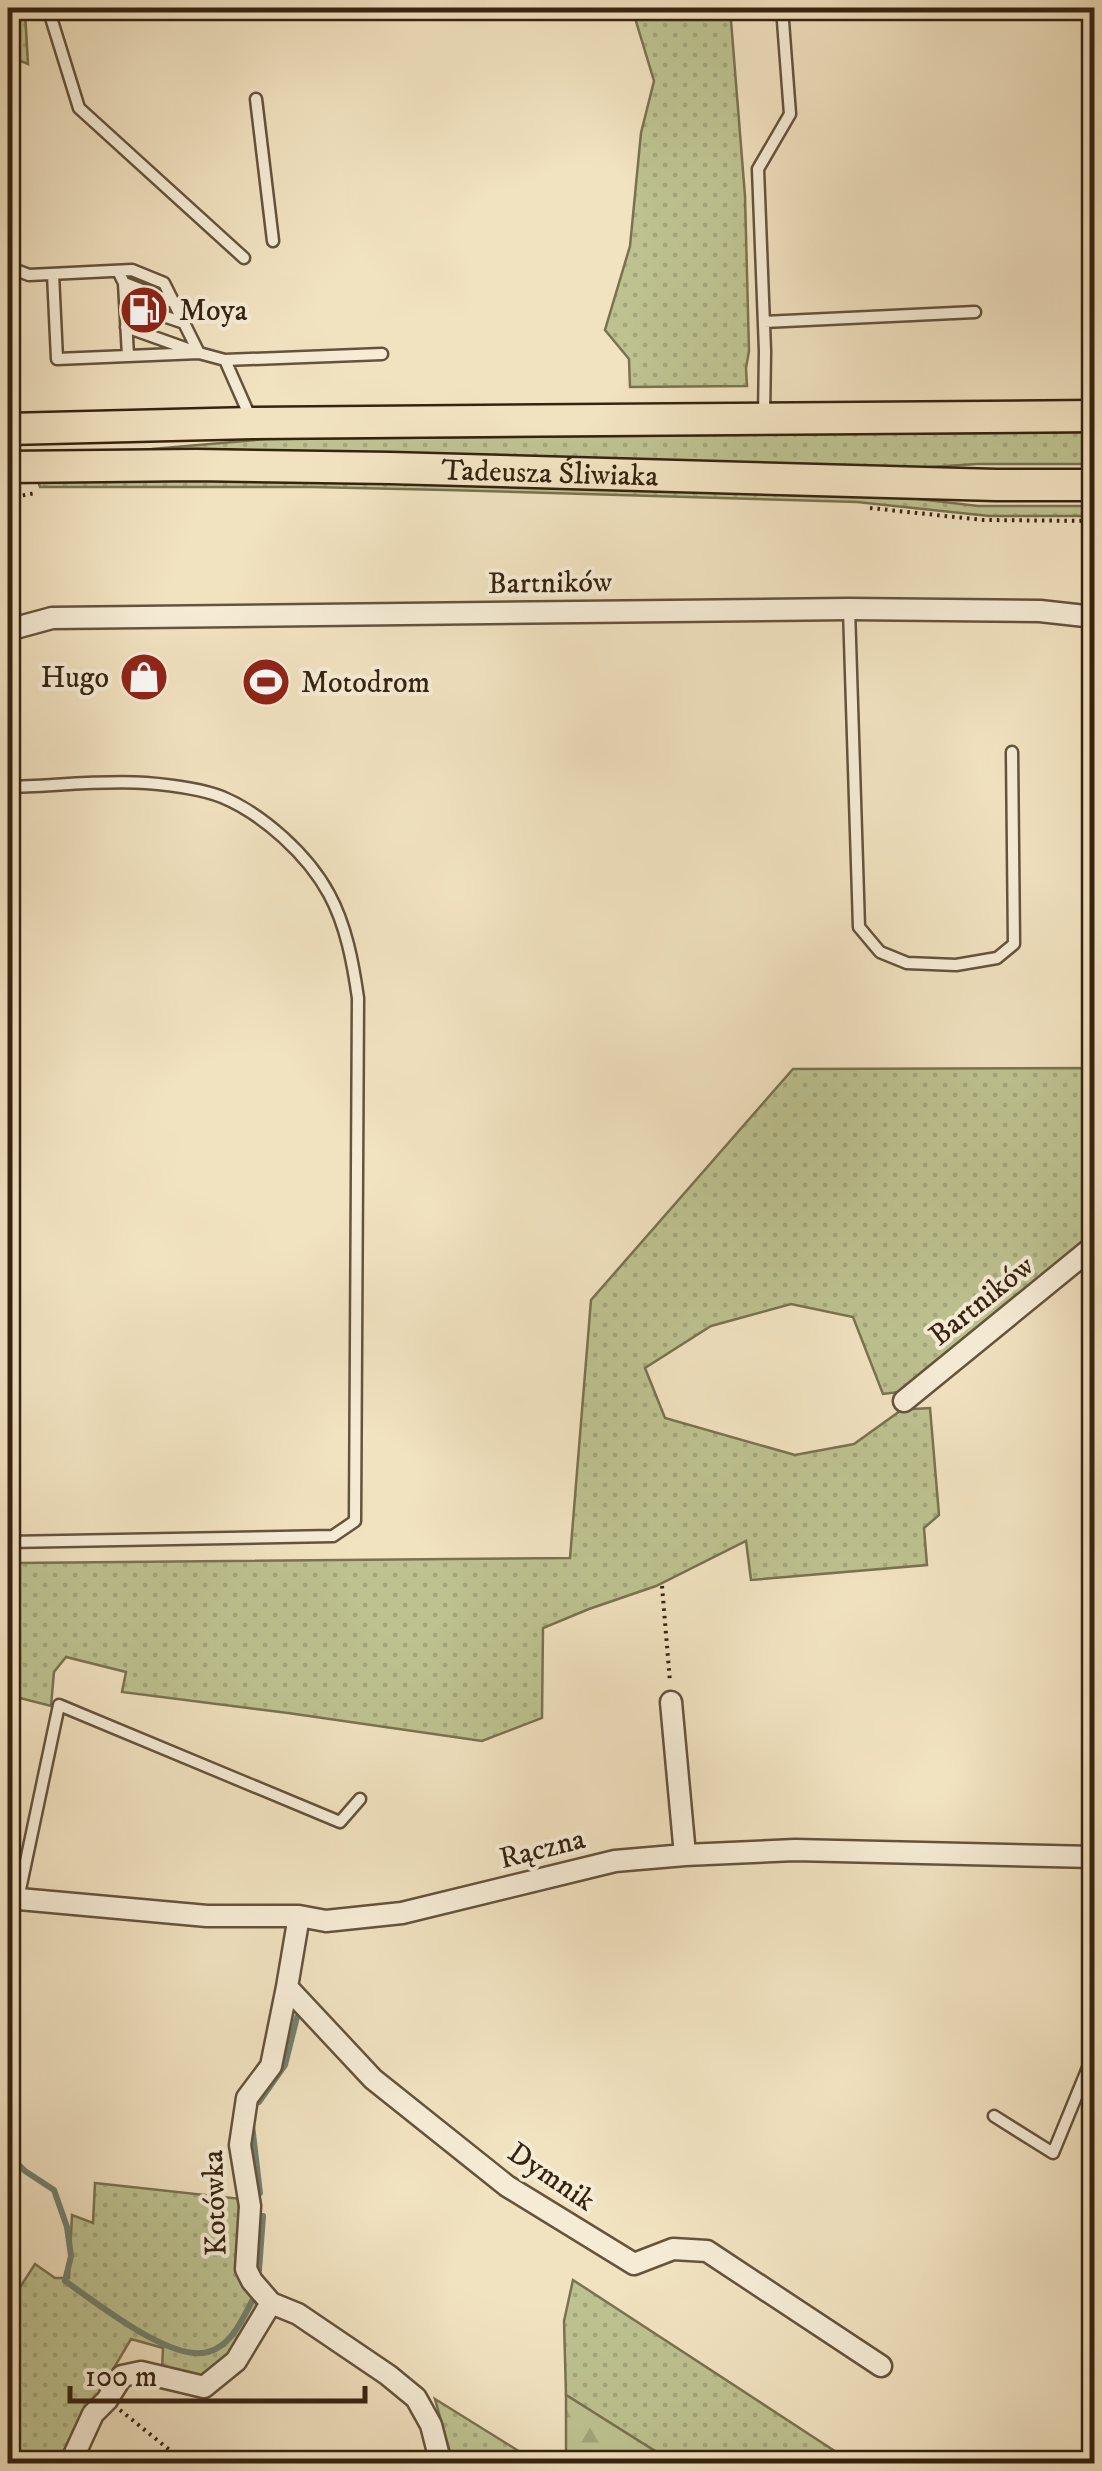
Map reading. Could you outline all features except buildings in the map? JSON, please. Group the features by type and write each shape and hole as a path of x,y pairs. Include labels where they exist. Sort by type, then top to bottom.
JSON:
{"main road":[{"name":"Tadeusza Śliwiaka","path":"8,429 252,423 1094,416"},
{"name":"Tadeusza Śliwiaka","path":"8,467 343,467 996,486 1094,485"}],"street":[{"name":"Bartników","path":"8,630 52,618 849,609 1040,611 1094,617"},
{"name":"Bartników","path":"904,1401 1094,1246"},
{"path":"672,1702 684,1855"},
{"name":"Rączna","path":"13,1899 207,1916 299,1916 326,1921 402,1913 615,1862 684,1855 796,1850 1094,1856"},
{"path":"288,1987 299,1916"},
{"name":"Kotówka","path":"271,2303 246,2269 250,2206 240,2145 247,2098 271,2066 288,1987"},
{"name":"Dymnik","path":"288,1987 373,2078 507,2186 634,2264 672,2249 707,2251 882,2366"},
{"path":"70,2464 93,2414 122,2376 141,2372 204,2386 236,2361 271,2303 298,2314 416,2398 431,2425 441,2464"}],"lane":[{"path":"48,8 80,108 244,258"},
{"path":"764,418 758,169 790,114 782,8"},
{"path":"256,99 272,241"},
{"path":"8,267 29,274 132,270 164,283 199,353"},
{"path":"118,271 124,283 128,356"},
{"path":"53,274 57,359 199,353"},
{"path":"124,283 174,302"},
{"path":"125,303 184,323"},
{"path":"764,322 974,312"},
{"path":"126,328 225,360 382,354"},
{"path":"225,360 252,423"},
{"path":"849,609 860,927 880,952 907,963 956,964 997,958 1014,944 1012,752"},
{"path":"8,787 146,783 223,798 254,816 308,861 330,896 353,960 358,1036 355,1521 333,1536 8,1542"},
{"path":"13,1899 58,1704 340,1822 360,1800"},
{"path":"994,2116 1053,2153 1094,2054"}],"path":[{"path":"8,498 43,492"},
{"path":"861,507 973,520 1094,521"},
{"path":"662,1586 672,1702"},
{"path":"106,2400 187,2464"}],"green space":[{"path":"632,8 730,8 745,196 747,386 630,387 629,359 605,330 630,246 641,133 654,81"},
{"path":"25,12 28,64 16,59 8,66 8,15"},
{"path":"1094,432 1094,464 977,464 867,471 153,455 153,449 266,439"},
{"path":"312,477 859,492 978,506 1094,506 1094,516 989,516 857,502 311,487 40,487 38,481"},
{"path":"1094,1068 1094,1237 907,1391 883,1394 853,1317 791,1304 711,1326 645,1368 665,1418 795,1455 854,1444 907,1406 930,1408 939,1515 924,1528 927,1565 751,1580 746,1541 656,1586 543,1628 542,1718 482,1741 122,1692 126,1672 66,1657 54,1672 51,1706 8,1695 8,1610 14,1609 16,1563 570,1558 591,1300 793,1069"},
{"path":"95,2183 242,2199 242,2279 259,2307 238,2345 207,2376 162,2371 163,2348 131,2339 83,2420 64,2463 8,2464 8,2306 35,2264 55,2278 69,2278 72,2215 93,2223"},
{"path":"573,2280 853,2463 674,2463 566,2395 564,2321"},
{"path":"566,2395 674,2463 566,2463"},
{"path":"435,2399 538,2463 453,2463"}],"waterway":[{"path":"15,13 17,50"},
{"path":"259,2102 285,2065 297,2017"},
{"path":"252,2125 260,2193"},
{"path":"8,2154 54,2190 67,2227 71,2256 65,2281 134,2328 174,2348 208,2352 229,2338 252,2301"},
{"path":"259,2270 263,2216"}],"place":[{"name":"Moya","path":"144,310"},
{"name":"Hugo","path":"144,677"},
{"name":"Motodrom","path":"266,682"}]}
